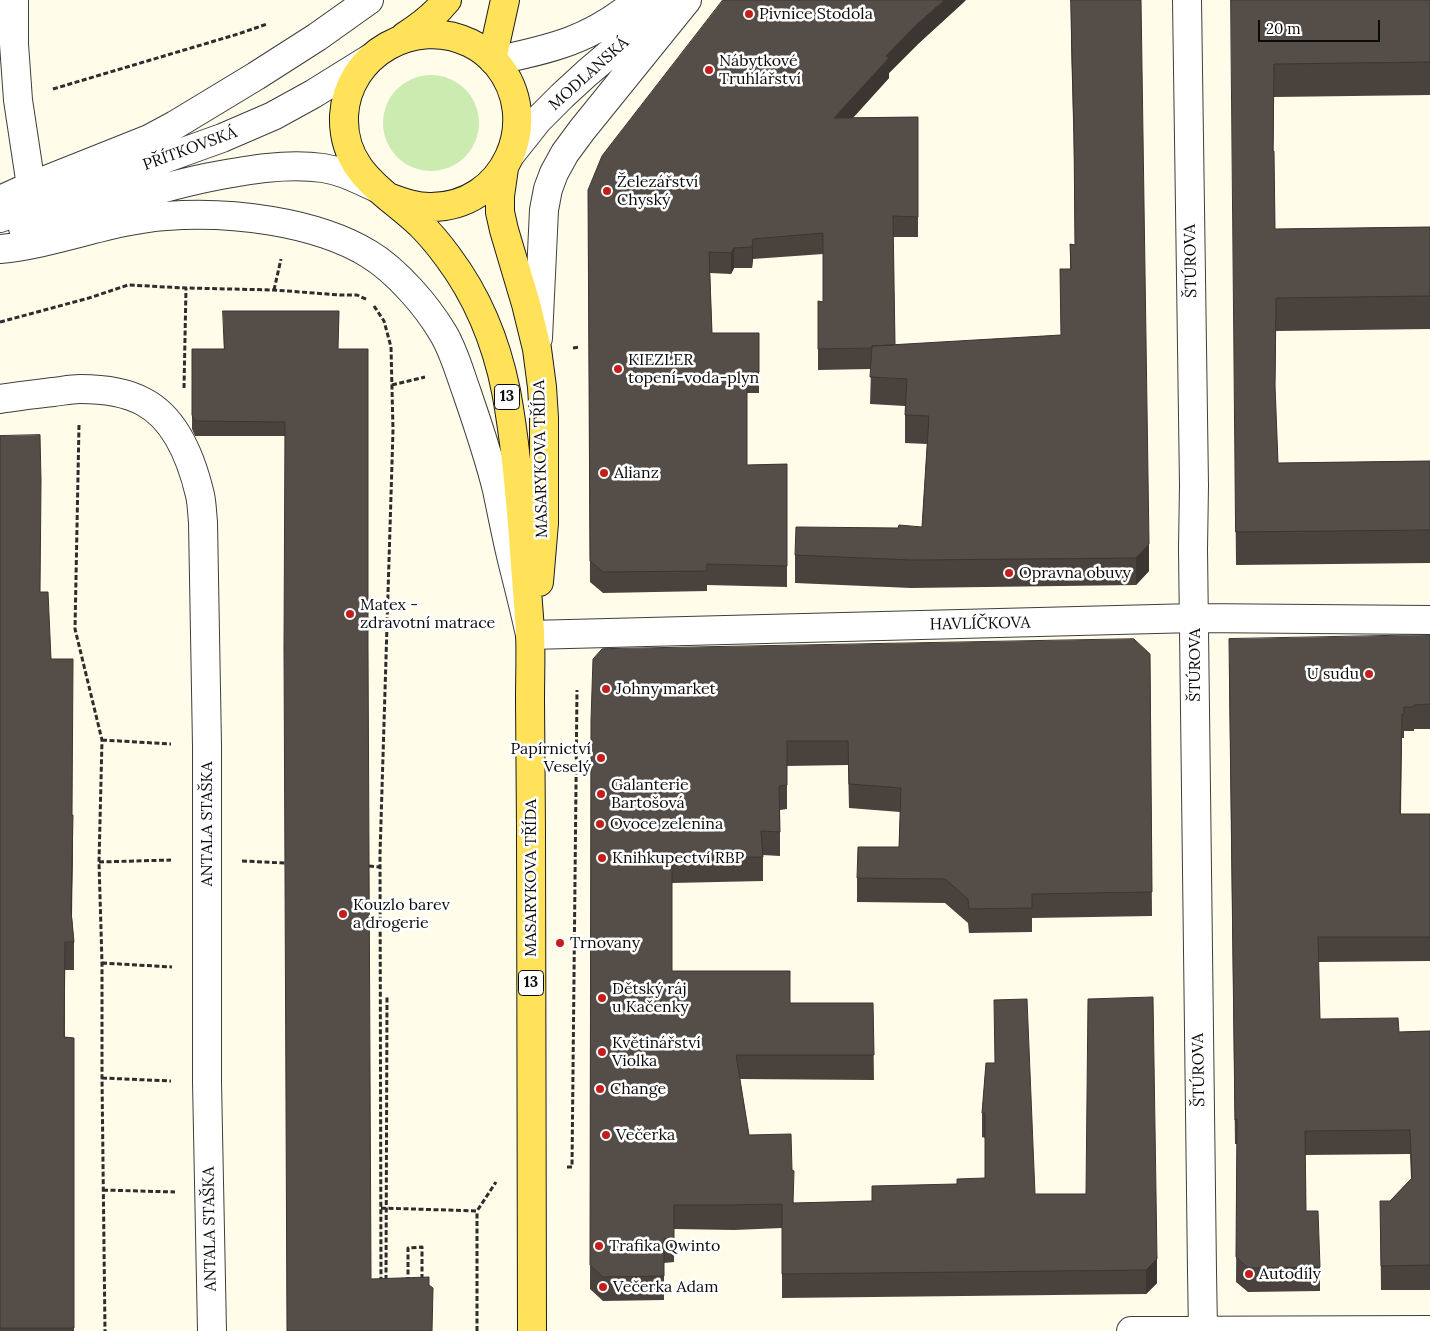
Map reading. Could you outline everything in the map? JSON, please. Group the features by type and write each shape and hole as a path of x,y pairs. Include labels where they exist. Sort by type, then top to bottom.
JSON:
{"main road":[{"name":"MASARYKOVA TŘÍDA","path":"447,0 426,22 383,48 371,58 352,84 346,100 344,116 345,133 349,150 356,165 365,177 422,226 462,278 478,305 489,330 498,356 507,399 519,488 530,635 532,1331"},
{"path":"493,60 504,0"},
{"name":"MASARYKOVA TŘÍDA","path":"397,41 414,35 440,34 468,42 481,49 504,73 515,98 518,125 507,161 500,196 500,212 537,349 544,418 544,523 539,583 530,635"},
{"name":"MASARYKOVA TŘÍDA","path":"382,193 418,207 434,208 450,205 466,200 481,192 491,183 507,161"}],"street":[{"path":"14,0 7,44 18,100 31,186"},
{"path":"0,200 149,139 175,125 263,71 369,0"},
{"name":"MODLANSKÁ","path":"493,60 568,43 589,34 612,20 638,0"},
{"name":"MODLANSKÁ","path":"507,161 538,120 550,108 587,73 673,0"},
{"path":"537,349 544,210 554,172 582,130 687,0"},
{"name":"ŠTÚROVA","path":"1187,0 1203,1330"},
{"name":"PŘÍTKOVSKÁ","path":"0,218 222,138 264,120 313,94 371,58"},
{"name":"PŘÍTKOVSKÁ","path":"0,234 54,220 130,196 254,169 292,166 325,169 341,172 382,193"},
{"path":"0,249 26,246 136,220 165,216 222,215 241,216 311,230 354,246 372,256 414,294 444,335 476,418 496,487 530,635"},
{"path":"0,398 80,389"},
{"name":"ANTALA STAŠKA","path":"80,389 107,391 126,395 144,402 159,413 171,426 183,447 193,471 200,496 203,522 207,746 207,1082 212,1331"},
{"name":"HAVLÍČKOVA","path":"530,635 1194,618 1430,620"},
{"path":"1131,1331 1430,1330"}],"path":[{"path":"18,100 238,34"},
{"path":"0,322 89,298 128,285 357,295 372,302 384,322 391,346 393,430 380,866 381,1284"},
{"path":"183,447 186,288"},
{"path":"80,389 75,629 102,740 99,862 102,963 105,1331"},
{"path":"572,1083 577,690"},
{"path":"102,740 207,746"},
{"path":"99,862 207,860 285,863"},
{"path":"369,866 380,866"},
{"path":"102,963 207,970"},
{"path":"386,1282 387,997"},
{"path":"102,1078 207,1082"},
{"path":"103,1190 209,1192"},
{"path":"477,1331 478,1211"},
{"path":"408,1285 408,1248 422,1247 422,1284"}],"green space":[{"path":"431,75 449,79 465,89 475,105 479,123 475,141 465,157 449,167 431,171 413,167 397,157 387,141 383,123 387,105 397,89 413,79"}],"building":[{"path":"723,0 944,0 918,23 886,56 889,58 834,118 918,117 918,217 893,216 895,345 872,346 872,348 818,349 818,301 823,302 823,233 753,239 752,247 734,248 731,253 709,252 712,333 759,333 759,372 747,372 747,465 787,464 787,566 707,564 707,571 603,572 590,561 588,190 602,156"},
{"path":"1071,0 1141,0 1149,544 1136,558 911,560 795,555 796,527 898,528 899,525 922,527 929,416 905,415 907,379 870,377 872,346 1061,335 1060,269 1071,269 1070,244 1075,245"},
{"path":"1231,0 1430,0 1430,62 1274,64 1273,151 1275,229 1430,227 1430,296 1276,298 1275,385 1278,463 1430,461 1430,530 1236,532"},
{"path":"223,311 339,311 338,349 368,349 371,1279 429,1277 429,1285 433,1288 432,1331 287,1331 285,422 195,421 192,415 192,349 224,349"},
{"path":"40,435 40,592 48,592 51,659 73,659 71,911 74,942 65,942 64,1037 74,1038 74,1328 0,1328 0,436"},
{"path":"1430,635 1430,704 1404,707 1404,714 1402,714 1400,814 1430,814 1430,937 1318,937 1320,1019 1398,1018 1399,1032 1430,1031 1430,1265 1381,1266 1380,1201 1390,1201 1412,1178 1410,1130 1305,1131 1306,1211 1318,1211 1320,1267 1248,1268 1236,1257 1237,1119 1235,1120 1229,639"},
{"path":"1134,639 1150,654 1152,892 1032,894 1032,908 969,909 968,899 945,879 857,878 858,847 899,847 901,788 849,784 848,741 787,741 787,785 779,786 780,832 761,831 763,857 672,858 672,971 790,971 790,1003 873,1003 874,1055 736,1055 749,1135 791,1134 792,1170 794,1171 793,1203 872,1201 872,1186 957,1184 957,1179 985,1178 985,1113 982,1113 986,1063 995,1063 994,1000 1027,999 1035,1194 1086,1194 1088,999 1153,997 1157,1259 1146,1270 782,1274 782,1204 674,1205 674,1238 664,1239 664,1276 603,1277 590,1265 591,720 593,659 602,649"}],"place":[{"name":"Pivnice Stodola","path":"749,14"},
{"name":"Nábytkové Truhlářství","path":"709,70"},
{"name":"Železářství Chyský","path":"607,191"},
{"name":"KIEZLER topení-voda-plyn","path":"618,369"},
{"name":"Alianz","path":"604,473"},
{"name":"Opravna obuvy","path":"1009,573"},
{"name":"Matex - zdravotní matrace","path":"350,614"},
{"name":"U sudu","path":"1369,674"},
{"name":"Johny market","path":"606,689"},
{"name":"Papírnictví Veselý","path":"601,758"},
{"name":"Galanterie Bartošová","path":"601,794"},
{"name":"Ovoce zelenina","path":"600,824"},
{"name":"Knihkupectví RBP","path":"602,858"},
{"name":"Kouzlo barev a drogerie","path":"343,914"},
{"name":"Trnovany","path":"560,943"},
{"name":"Dětský ráj u Kačenky","path":"602,998"},
{"name":"Květinářství Violka","path":"602,1052"},
{"name":"Change","path":"600,1089"},
{"name":"Večerka","path":"606,1135"},
{"name":"Trafika Qwinto","path":"599,1246"},
{"name":"Autodíly","path":"1249,1274"},
{"name":"Večerka Adam","path":"603,1287"}]}
